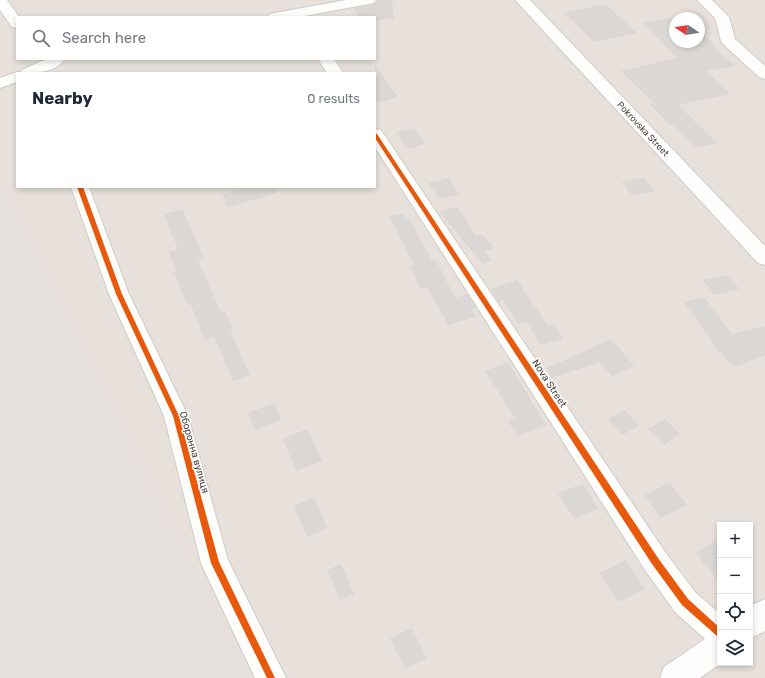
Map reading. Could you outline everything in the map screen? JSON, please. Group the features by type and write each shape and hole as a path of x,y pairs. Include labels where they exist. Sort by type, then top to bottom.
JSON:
{"street":[{"path":"281,0 297,15"},
{"path":"286,16 369,0"},
{"name":"Pokrovska Street","path":"522,0 765,258"},
{"path":"704,0 722,17 728,41 765,74"},
{"path":"1,3 16,23"},
{"path":"37,69 55,60"},
{"path":"327,60 334,72"},
{"path":"0,83 16,77"},
{"name":"Nova Street","path":"376,136 655,561 685,602 717,630"},
{"name":"Оборонна вулиця","path":"80,188 119,294 176,416 215,563 271,678"},
{"path":"753,622 765,613"},
{"path":"675,678 717,648"}],"shaded area":[{"path":"0,0 765,0 765,678 0,678"},
{"path":"0,184 249,678 0,678"}],"building":[{"path":"377,0 392,0 394,18 376,21 376,16 358,16 354,8 374,4"},
{"path":"605,4 637,33 594,42 564,13"},
{"path":"669,18 669,48 705,48 705,36 714,44 711,44 735,66 706,71 730,94 678,105 717,143 697,148 673,124 670,125 649,104 654,103 621,71 678,58 642,23"},
{"path":"375,65 398,97 376,103"},
{"path":"414,128 426,144 407,149 396,132"},
{"path":"644,177 655,191 632,195 622,182"},
{"path":"449,178 459,194 439,199 429,183"},
{"path":"242,188 275,188 277,193 228,207 222,194"},
{"path":"458,207 476,236 482,234 494,248 485,251 491,260 483,265 439,211"},
{"path":"182,209 204,258 198,260 221,312 225,311 233,330 230,331 250,375 233,381 214,336 205,340 190,303 187,304 174,272 177,271 169,252 178,249 164,214"},
{"path":"403,213 407,219 409,218 432,261 436,260 455,298 467,294 476,307 471,309 476,317 448,325 427,287 420,288 410,266 414,265 389,216"},
{"path":"727,275 739,289 714,295 703,280"},
{"path":"517,280 548,326 554,325 563,339 541,345 527,322 519,324 503,300 498,302 490,289"},
{"path":"704,297 732,334 765,326 765,355 734,367 711,343 713,342 684,302"},
{"path":"611,339 634,366 612,376 600,362 551,378 547,368"},
{"path":"508,362 546,425 517,436 508,420 515,418 485,371"},
{"path":"274,403 281,420 255,430 248,413"},
{"path":"625,410 639,426 622,435 608,419"},
{"path":"665,419 680,434 664,445 648,429"},
{"path":"307,429 322,461 296,471 283,439"},
{"path":"670,483 687,505 661,518 644,495"},
{"path":"583,484 598,509 574,519 558,493"},
{"path":"314,497 327,528 307,537 294,506"},
{"path":"717,540 717,579 696,553"},
{"path":"626,560 645,589 618,602 600,573"},
{"path":"341,564 354,594 340,600 327,570"},
{"path":"412,628 426,658 405,669 390,638"}],"cycle path":[{"path":"376,136 655,561 685,602 717,630"},
{"path":"80,188 119,294 176,416 215,563 271,678"}]}
